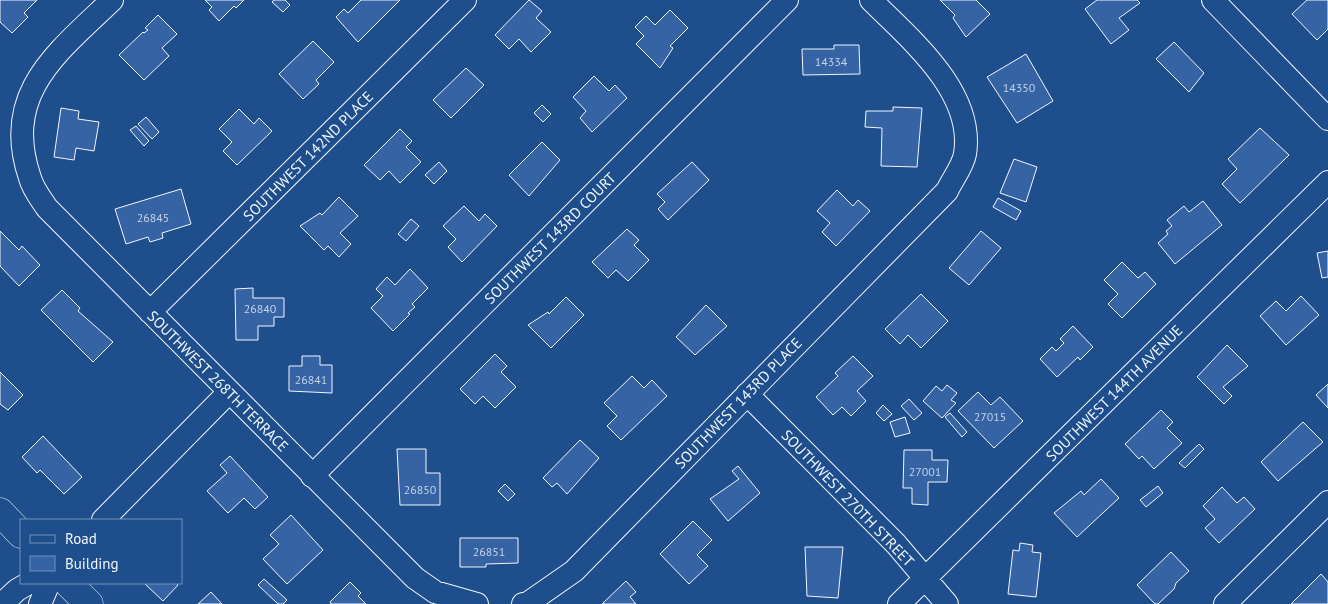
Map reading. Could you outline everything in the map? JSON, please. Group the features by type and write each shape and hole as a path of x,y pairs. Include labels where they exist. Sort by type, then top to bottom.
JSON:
{"main road":[{"path":"0,512 20,533"},
{"path":"69,584 89,604"}],"street":[{"name":"SOUTHWEST 268TH TERRACE","path":"112,0 51,59 34,84 24,111 22,146 30,180 47,208 415,578 435,592 476,604"},
{"name":"SOUTHWEST 142ND PLACE","path":"150,312 465,0"},
{"name":"SOUTHWEST 143RD COURT","path":"312,476 787,0"},
{"name":"SOUTHWEST 143RD PLACE","path":"523,604 528,603 574,571 947,191 965,154 963,118 936,66 871,0"},
{"path":"1213,0 1328,120"},
{"name":"SOUTHWEST 144TH AVENUE","path":"899,604 1328,182"},
{"path":"104,519 229,392"},
{"name":"SOUTHWEST 270TH STREET","path":"747,394 896,544 947,604"},
{"path":"1225,604 1328,502"},
{"path":"2,604 17,590 27,584"},
{"path":"40,604 49,584"}],"building":[{"path":"0,0 37,0 24,13 28,17 12,33 0,22"},
{"path":"205,0 244,0 236,8 234,6 219,21 209,10 212,7"},
{"path":"274,0 285,0 290,5 283,12 272,2"},
{"path":"361,0 400,0 358,42 336,17 344,9 348,13"},
{"path":"529,0 542,11 536,18 551,32 531,52 519,39 509,49 495,35"},
{"path":"940,0 976,0 990,14 966,37 953,18 955,15"},
{"path":"1097,0 1137,0 1140,3 1119,18 1129,30 1111,44 1085,9"},
{"path":"1307,0 1328,0 1328,29 1317,40 1292,14"},
{"path":"670,10 688,28 670,46 673,48 660,68 636,44 644,36 635,27 646,16 655,25"},
{"path":"158,15 177,34 162,48 169,56 144,80 119,55 143,32 148,30 145,28"},
{"path":"313,41 334,62 316,80 319,84 303,99 279,74"},
{"path":"1174,42 1204,73 1189,92 1156,59"},
{"path":"834,45 859,45 860,74 803,75 802,49 834,49"},
{"path":"1026,54 1053,101 1017,123 987,77"},
{"path":"466,68 484,85 451,118 433,100"},
{"path":"594,76 609,91 615,85 627,98 592,132 580,118 586,111 573,97"},
{"path":"542,105 551,114 543,122 534,113"},
{"path":"893,107 922,108 917,167 881,166 882,128 865,127 866,111 893,111"},
{"path":"61,108 79,111 78,119 99,122 94,151 76,148 74,160 54,157"},
{"path":"239,109 254,124 259,118 272,131 237,165 223,151 232,142 219,129"},
{"path":"146,117 159,132 152,139 138,124"},
{"path":"136,126 149,141 144,146 130,130"},
{"path":"1260,128 1289,155 1240,203 1222,184 1237,169 1228,159"},
{"path":"400,129 412,141 406,147 421,162 400,183 389,171 380,180 364,165"},
{"path":"542,142 560,160 529,196 509,175"},
{"path":"1014,159 1037,167 1026,202 1000,193"},
{"path":"439,162 447,171 434,184 425,175"},
{"path":"692,162 709,180 668,220 658,209 665,202 657,194"},
{"path":"181,189 191,224 162,233 163,238 150,242 148,237 126,244 115,209"},
{"path":"837,190 853,206 858,200 870,211 836,246 822,232 830,223 817,211"},
{"path":"339,197 358,216 340,233 351,244 339,257 328,246 324,250 300,226 320,213 322,215"},
{"path":"998,198 1021,211 1016,220 993,207"},
{"path":"1203,201 1222,225 1175,264 1158,243 1168,234 1166,231 1172,226 1167,220 1184,206 1189,212"},
{"path":"464,206 479,221 485,214 497,226 462,262 448,247 456,239 443,226"},
{"path":"411,219 419,226 406,241 398,234"},
{"path":"627,229 639,240 634,245 649,260 628,281 616,270 608,278 592,262"},
{"path":"0,231 19,250 22,246 40,265 19,286 0,266"},
{"path":"981,231 1001,248 969,285 949,268"},
{"path":"1328,251 1328,277 1322,278 1317,253"},
{"path":"1122,262 1138,278 1145,272 1156,284 1122,318 1108,304 1118,294 1104,280"},
{"path":"410,269 428,288 412,304 415,307 408,313 410,314 393,331 371,308 383,296 376,289 387,277 395,285"},
{"path":"253,288 253,298 284,298 284,317 274,317 274,326 258,326 258,340 236,340 235,289"},
{"path":"62,290 80,308 78,311 113,342 93,362 41,310"},
{"path":"921,294 948,321 921,348 908,335 900,344 885,329"},
{"path":"1301,296 1319,315 1286,345 1260,316 1276,301 1286,311"},
{"path":"566,297 584,315 551,348 528,325 548,312 549,314"},
{"path":"706,305 727,326 695,355 676,337"},
{"path":"1073,326 1093,347 1080,360 1078,357 1057,377 1040,359 1052,347 1056,351 1064,343 1060,339"},
{"path":"1227,345 1248,366 1223,387 1232,396 1224,404 1197,377"},
{"path":"495,354 507,366 501,372 516,387 495,408 483,396 475,404 460,389"},
{"path":"302,356 320,356 320,365 332,365 332,393 289,391 289,366 302,366"},
{"path":"853,356 873,376 857,391 866,401 851,416 842,407 833,415 816,397 838,376 835,373"},
{"path":"0,372 23,395 8,410 0,404"},
{"path":"632,376 644,388 652,380 667,396 621,440 607,426 617,416 604,403"},
{"path":"1328,384 1328,408 1316,395"},
{"path":"947,385 957,393 951,400 956,403 942,418 923,401 936,386 942,391"},
{"path":"978,392 991,405 1000,397 1023,421 994,448 958,411"},
{"path":"909,399 922,413 914,420 901,406"},
{"path":"883,405 892,414 884,421 876,413"},
{"path":"1161,410 1173,422 1167,428 1182,443 1154,469 1142,456 1139,459 1125,444"},
{"path":"950,413 967,432 962,437 945,417"},
{"path":"905,417 910,433 895,437 890,422"},
{"path":"1303,422 1323,442 1278,481 1261,462"},
{"path":"43,436 82,477 64,494 40,470 37,473 22,457"},
{"path":"580,440 599,458 567,494 557,483 552,487 543,478"},
{"path":"1199,444 1204,449 1185,468 1179,463"},
{"path":"397,449 426,449 426,473 440,473 440,505 400,505"},
{"path":"904,450 932,450 932,460 948,460 947,482 928,482 928,505 912,504 912,488 903,488"},
{"path":"230,456 268,497 255,509 244,498 228,513 207,491 227,473 220,465"},
{"path":"738,466 760,493 728,521 710,499 739,479 732,471"},
{"path":"1101,479 1119,498 1077,537 1054,513 1081,491 1084,495"},
{"path":"505,484 515,494 508,501 498,491"},
{"path":"1158,486 1163,493 1146,507 1140,500"},
{"path":"1222,487 1237,503 1244,497 1255,509 1219,543 1205,528 1215,519 1203,506"},
{"path":"291,515 323,550 287,584 263,559 279,544 270,535"},
{"path":"693,521 712,540 697,555 708,566 689,584 660,554"},
{"path":"460,538 518,538 518,563 486,564 486,567 460,567"},
{"path":"1020,543 1033,545 1032,552 1041,553 1036,597 1008,594 1013,550 1019,551"},
{"path":"805,547 843,547 838,598 807,596"},
{"path":"1171,552 1189,571 1176,583 1174,589 1158,604 1155,604 1137,585"},
{"path":"1321,574 1328,582 1328,604 1291,604"},
{"path":"264,579 287,600 283,604 278,604 258,585"},
{"path":"626,581 636,592 630,597 636,604 602,604"},
{"path":"350,582 361,593 358,596 366,604 331,604 330,602"},
{"path":"145,584 177,584 163,601"},
{"path":"211,592 222,604 198,604"}]}
